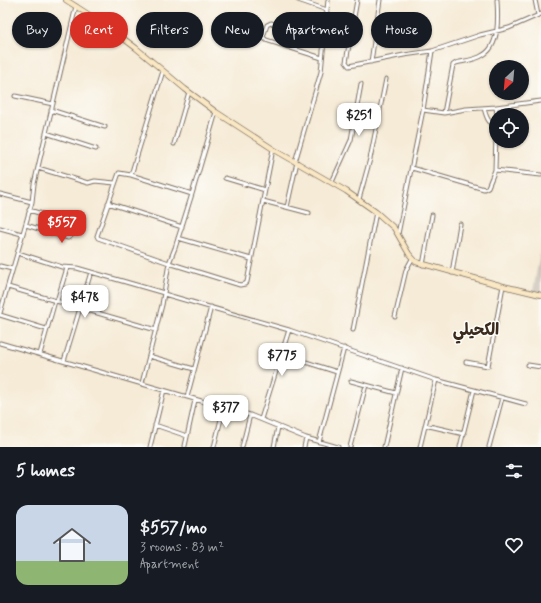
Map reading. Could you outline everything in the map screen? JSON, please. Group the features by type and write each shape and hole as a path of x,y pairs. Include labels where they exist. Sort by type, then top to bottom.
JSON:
{"street":[{"path":"66,0 124,40 216,112 273,149 359,199 385,219 398,234 412,259 422,265 541,295"},
{"path":"298,0 326,10 328,0"},
{"path":"356,0 346,62 349,66 432,51 480,35 509,28 540,14 535,0"},
{"path":"371,62 380,0"},
{"path":"444,113 453,65 482,56 489,50 497,30 497,0"},
{"path":"46,329 0,314 1,306 8,287 32,202 34,184 76,6"},
{"path":"272,23 267,25 263,37 272,42"},
{"path":"291,48 322,58"},
{"path":"287,207 296,162 319,81 323,48"},
{"path":"398,234 423,110 432,51"},
{"path":"131,175 163,71"},
{"path":"359,199 370,159 386,79"},
{"path":"332,182 351,140 361,84"},
{"path":"174,144 189,92"},
{"path":"15,96 53,104"},
{"path":"423,110 444,113 466,109 541,101"},
{"path":"484,108 489,120"},
{"path":"51,110 105,127"},
{"path":"142,383 156,330 169,263 182,227 216,112"},
{"path":"46,133 96,149"},
{"path":"412,168 484,189 488,187 495,170 496,148"},
{"path":"192,194 131,175 119,173 97,236 98,238 169,263 243,285 247,282 273,149"},
{"path":"38,168 88,184 95,181 115,183"},
{"path":"495,170 541,175"},
{"path":"225,178 265,190"},
{"path":"0,194 32,202"},
{"path":"263,201 309,213"},
{"path":"108,203 182,227"},
{"path":"26,225 68,238 71,236 74,227 72,223 29,210"},
{"path":"353,330 376,212"},
{"path":"422,265 432,215"},
{"path":"452,273 460,224"},
{"path":"0,228 22,234"},
{"path":"178,238 251,259"},
{"path":"18,253 67,268 77,268 289,330 436,380 526,404"},
{"path":"395,317 406,270 412,259"},
{"path":"0,266 12,269"},
{"path":"40,354 46,329 67,268"},
{"path":"64,361 91,272"},
{"path":"466,362 488,366 503,286"},
{"path":"8,287 156,330"},
{"path":"187,397 211,307"},
{"path":"260,419 289,330"},
{"path":"0,343 142,383 195,400 224,407 250,415 306,438 338,447"},
{"path":"319,442 344,348"},
{"path":"281,354 337,372"},
{"path":"150,356 194,369"},
{"path":"528,365 541,367"},
{"path":"384,447 402,368"},
{"path":"420,447 436,380"},
{"path":"351,381 396,393"},
{"path":"350,447 366,385"},
{"path":"150,447 154,425 164,390"},
{"path":"460,447 474,390"},
{"path":"489,447 502,398"},
{"path":"185,446 195,400"},
{"path":"214,447 224,407"},
{"path":"242,447 250,415"},
{"path":"425,424 464,434"},
{"path":"154,425 187,436"},
{"path":"274,447 278,427"},
{"path":"304,447 306,438"}],"shaded area":[{"path":"541,249 541,292 533,291"}],"district":[{"name":"الكحيلي","path":"476,329"}]}
